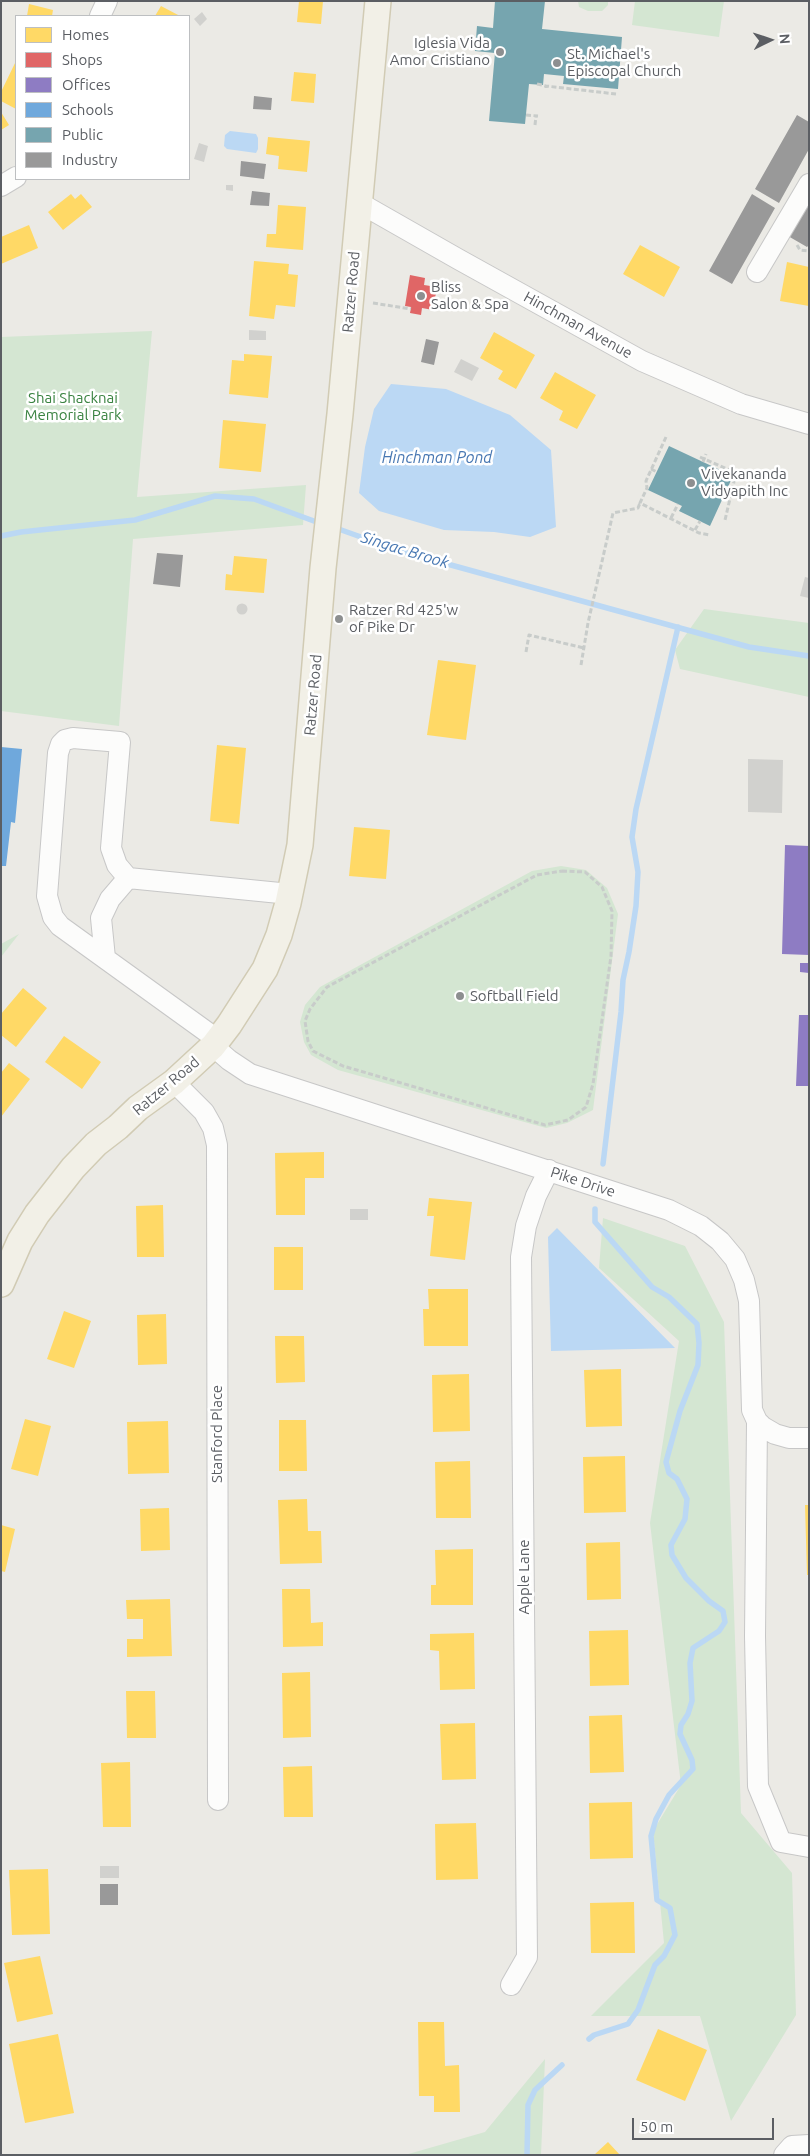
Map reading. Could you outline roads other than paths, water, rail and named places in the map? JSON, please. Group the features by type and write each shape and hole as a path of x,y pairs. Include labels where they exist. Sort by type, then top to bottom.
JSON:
{"main road":[{"name":"Ratzer Road","path":"2,1281 20,1241 37,1214 72,1168 96,1144 138,1108 174,1082 216,1043 265,969 279,935 300,844 323,568 378,1"}],"street":[{"path":"100,15 107,1"},
{"path":"1,186 15,178"},
{"path":"757,272 809,184"},
{"name":"Hinchman Avenue","path":"358,202 642,361 741,404 809,424"},
{"name":"Pike Drive","path":"128,878 117,865 111,848 120,742 73,738 65,740 61,744 58,753 46,896 53,917 60,926 216,1043 229,1060 250,1074 678,1213 701,1226 720,1241 734,1259 746,1287 749,1301 752,1410 757,1421 755,1636 758,1786 781,1842 809,1847"},
{"path":"105,958 101,934 101,918 110,899 128,878 290,894"},
{"name":"Stanford Place","path":"174,1082 204,1112 213,1128 217,1145 218,1800"},
{"name":"Apple Lane","path":"511,1985 527,1957 521,1257 526,1226 536,1196 549,1170"},
{"path":"757,1421 775,1434 789,1438 809,1438"},
{"path":"784,2155 792,2146 809,2145"}],"water":[{"path":"230,131 256,134 258,149 256,153 227,149 224,146 225,135"},
{"name":"Hinchman Pond","path":"391,384 446,389 510,415 551,450 556,527 530,537 494,532 444,530 379,511 359,493 365,447 374,409"},
{"path":"557,1228 675,1348 551,1351 548,1237"}],"waterway":[{"name":"Singac Brook","path":"1,536 21,532 135,520 215,496 254,499 322,524"},
{"name":"Singac Brook","path":"333,527 400,551 749,647 809,656"},
{"path":"603,1164 623,980 636,906 638,872 632,837 636,809 678,627"},
{"path":"589,2039 594,2035 628,2024 638,2010 655,1965 664,1956 675,1935 670,1908 657,1900 651,1836 656,1819 669,1795 693,1769 692,1760 680,1734 681,1725 688,1714 692,1701 690,1663 693,1648 719,1631 725,1622 723,1611 709,1601 686,1578 672,1555 671,1545 685,1519 687,1499 677,1479 669,1473 666,1462 680,1411 698,1365 699,1343 697,1324 669,1297 652,1287 595,1222 595,1209"},
{"path":"527,2155 528,2105 535,2090 562,2065"}],"place":[{"name":"Iglesia Vida Amor Cristiano","path":"500,52"},
{"name":"St. Michael's Episcopal Church","path":"557,63"},
{"name":"Bliss Salon & Spa","path":"421,296"},
{"name":"Vivekananda Vidyapith Inc","path":"691,483"},
{"name":"Ratzer Rd 425'w of Pike Dr","path":"339,619"},
{"name":"Softball Field","path":"460,996"}],"park label":[{"name":"Shai Shacknai Memorial Park","path":"73,406"}]}
